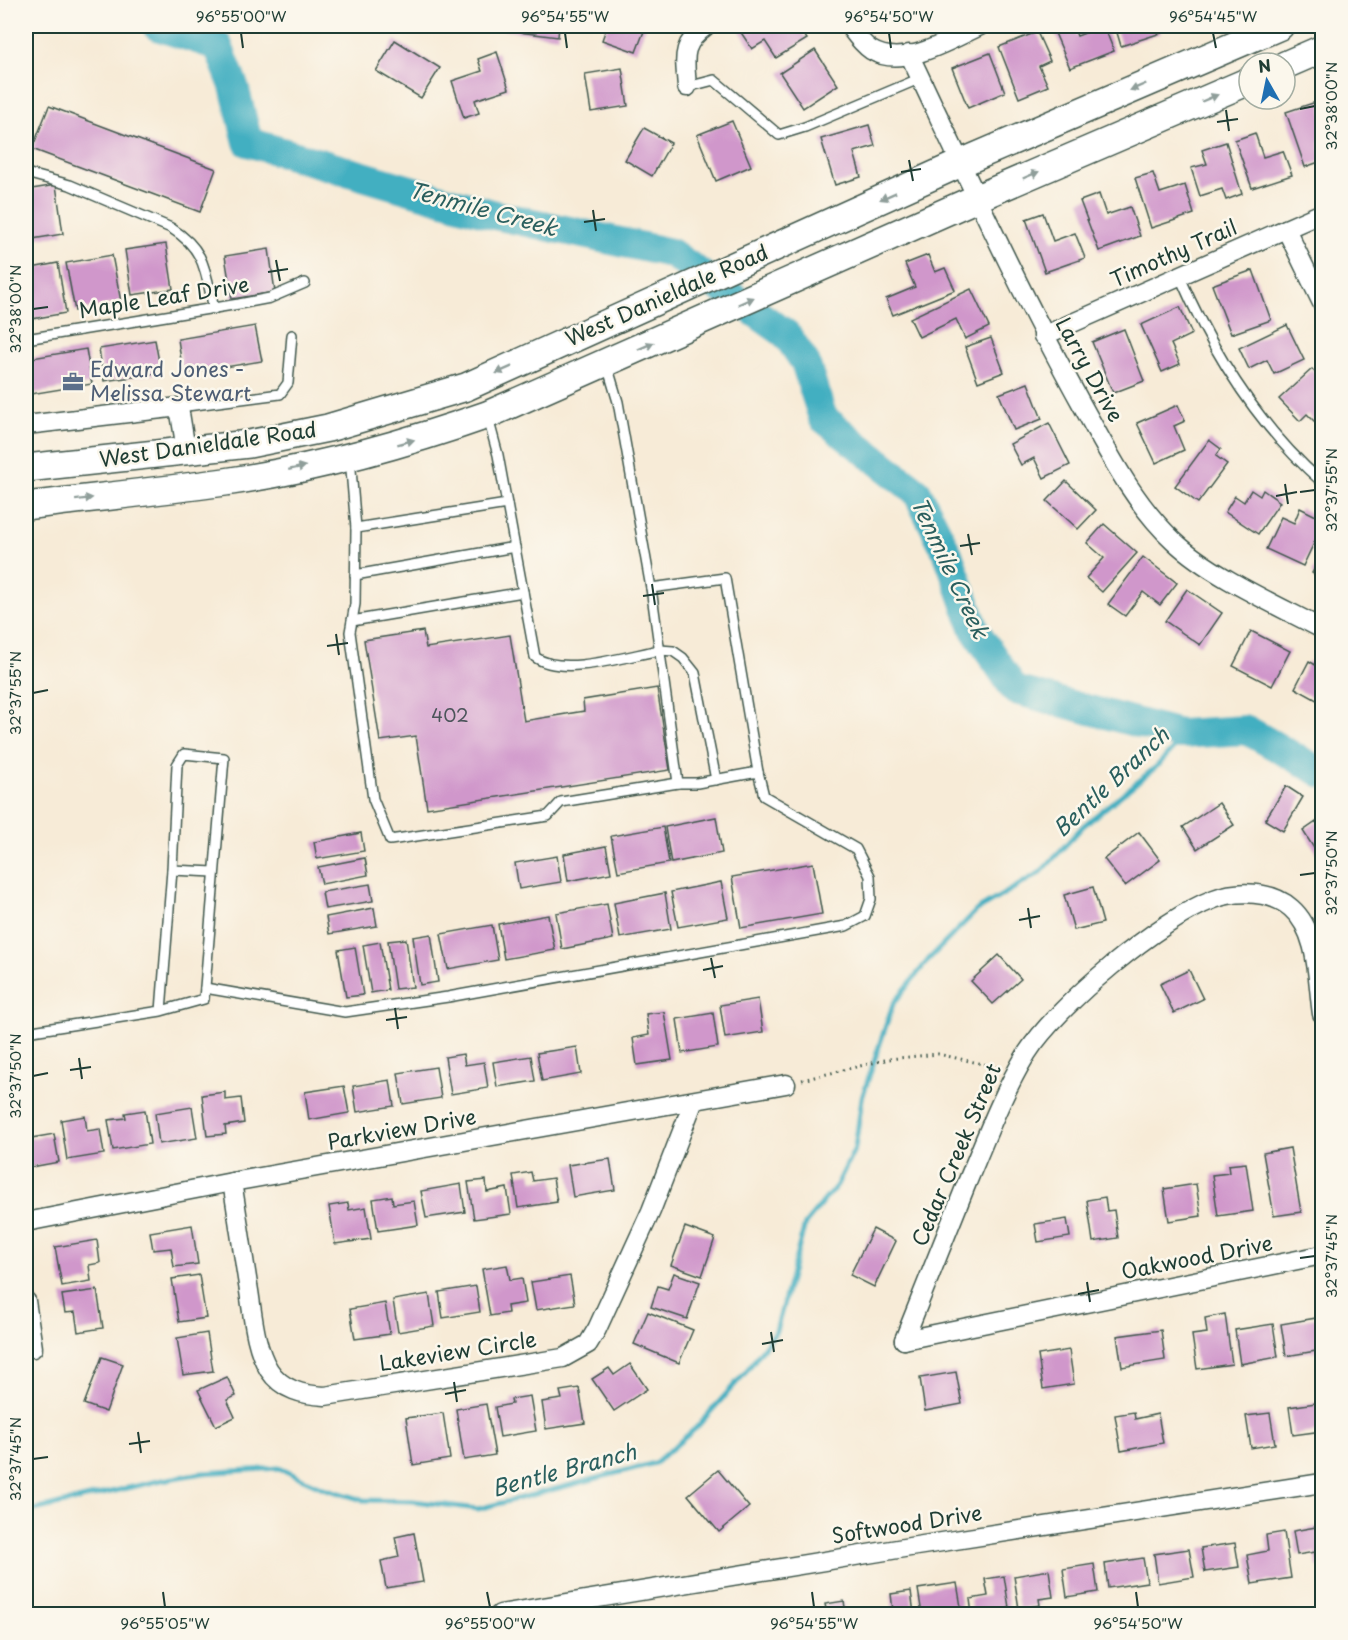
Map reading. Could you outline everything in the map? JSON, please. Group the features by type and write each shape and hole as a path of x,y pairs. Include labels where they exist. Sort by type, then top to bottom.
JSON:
{"main road":[{"name":"West Danieldale Road","path":"26,468 249,444 343,424 466,387 961,163 1280,26"},
{"path":"1297,61 1323,49"},
{"name":"West Danieldale Road","path":"26,506 227,482 350,457 430,436 487,416 977,198 1237,86"},
{"path":"343,424 350,457"}],"street":[{"path":"687,87 687,47 692,36 704,26"},
{"path":"849,26 871,50 882,55 921,52 970,28"},
{"name":"Larry Drive","path":"909,54 1043,336 1108,452 1154,520 1174,542 1264,598 1323,629"},
{"name":"Timothy Trail","path":"1043,336 1323,213"},
{"path":"1286,229 1323,303"},
{"path":"26,425 179,407 186,450"},
{"name":"Cedar Creek Street","path":"904,1340 992,1122 1017,1072 1040,1034 1064,1009 1158,930 1215,898 1254,893 1278,898 1293,909 1305,926 1312,944 1323,1014"},
{"name":"Parkview Drive","path":"26,1222 232,1182 786,1084"},
{"name":"Lakeview Circle","path":"232,1182 256,1336 269,1371 280,1383 292,1390 308,1395 325,1396 563,1358 588,1344 597,1329 651,1211 693,1102"},
{"name":"Oakwood Drive","path":"904,1340 1323,1255"},
{"path":"26,1302 33,1348"},
{"name":"Softwood Drive","path":"503,1614 910,1547 1323,1484"}],"lane":[{"path":"687,87 714,80 779,135 805,127 921,78"},
{"path":"26,173 70,184 171,228 185,237 196,247 202,261 214,309"},
{"path":"1180,277 1198,319 1225,365 1267,424 1323,482"},
{"name":"Maple Leaf Drive","path":"26,339 270,298 305,283"},
{"path":"179,407 280,394 288,383 292,335"},
{"path":"606,363 618,402 651,588 678,783"},
{"path":"487,416 507,504 535,657 544,664 562,667 660,650 673,651 683,658 695,673 716,780"},
{"path":"350,457 356,528 350,633 373,799 390,840 548,816 561,802 758,772"},
{"path":"356,528 507,504"},
{"path":"355,575 515,547"},
{"path":"205,988 345,1012 448,997 846,926 864,916 871,898 870,876 856,849 764,796 725,578 651,588"},
{"path":"352,621 523,592"},
{"path":"26,1032 161,1011 204,999 224,758 184,754 177,765 172,870 161,1011"},
{"path":"172,870 214,872"}],"path":[{"path":"786,1084 889,1059 938,1054 1017,1072"}],"building":[{"path":"504,26 559,26 558,37 503,30"},
{"path":"607,26 646,26 636,52 602,40"},
{"path":"749,26 798,26 807,39 776,58 765,41 752,49 740,31"},
{"path":"1052,26 1073,26 1077,36 1104,26 1114,51 1070,68"},
{"path":"1115,26 1158,26 1161,33 1121,46"},
{"path":"1037,32 1050,61 1039,66 1048,86 1019,98 999,47"},
{"path":"395,40 440,68 421,98 376,71"},
{"path":"815,50 838,85 803,108 780,73"},
{"path":"497,52 509,89 475,100 479,113 464,118 452,81 482,71 478,59"},
{"path":"990,53 1005,92 968,108 952,68"},
{"path":"622,68 628,106 591,112 585,74"},
{"path":"1322,100 1322,139 1319,140 1322,161 1305,167 1286,112 1297,111 1297,108"},
{"path":"49,106 216,169 200,212 32,149"},
{"path":"732,121 751,166 716,181 697,135"},
{"path":"869,125 875,146 854,152 861,177 835,185 821,139"},
{"path":"644,128 671,143 652,176 625,160"},
{"path":"1255,133 1263,157 1283,151 1292,175 1252,188 1235,140"},
{"path":"1226,142 1242,194 1226,200 1222,189 1200,196 1191,168 1207,164 1202,150"},
{"path":"1153,173 1160,193 1185,185 1194,214 1151,228 1135,178"},
{"path":"56,185 63,234 26,240 26,190"},
{"path":"1099,194 1106,215 1130,207 1140,236 1099,251 1080,201"},
{"path":"1043,213 1053,241 1075,233 1085,258 1045,272 1026,219"},
{"path":"166,244 173,289 132,295 125,250"},
{"path":"269,249 275,292 232,299 225,256"},
{"path":"112,255 121,302 75,311 66,263"},
{"path":"928,255 935,272 945,268 955,290 893,315 886,299 915,287 905,264"},
{"path":"58,263 66,313 26,320 26,269"},
{"path":"1253,270 1271,320 1231,334 1212,285"},
{"path":"971,289 989,327 965,339 956,319 919,337 910,318"},
{"path":"1180,307 1192,334 1171,344 1180,364 1162,372 1141,325"},
{"path":"1287,325 1304,360 1274,374 1267,360 1249,369 1239,348"},
{"path":"255,326 262,361 183,374 178,339"},
{"path":"1124,329 1144,381 1113,393 1092,342"},
{"path":"991,338 1004,372 978,382 965,347"},
{"path":"155,340 161,373 104,381 99,349"},
{"path":"86,349 92,384 31,394 26,359"},
{"path":"1312,369 1322,380 1322,419 1317,424 1307,414 1300,421 1279,399"},
{"path":"1028,383 1042,419 1014,430 999,394"},
{"path":"1178,405 1185,421 1174,426 1184,450 1156,463 1137,423"},
{"path":"1049,423 1070,465 1044,478 1034,458 1021,465 1010,444"},
{"path":"1209,440 1221,449 1216,456 1227,464 1198,503 1175,486"},
{"path":"1066,481 1096,510 1078,529 1047,501"},
{"path":"1251,490 1260,496 1263,490 1280,502 1258,534 1225,512 1235,496 1244,502"},
{"path":"1300,508 1322,519 1322,526 1303,566 1266,549 1281,517 1294,523"},
{"path":"1104,524 1137,553 1102,592 1086,578 1104,558 1087,543"},
{"path":"1322,555 1322,579 1312,573"},
{"path":"1143,557 1177,583 1160,605 1143,592 1125,616 1108,604"},
{"path":"1187,589 1222,613 1200,645 1165,621"},
{"path":"423,631 426,648 510,635 524,721 584,711 583,700 657,688 670,770 427,808 416,736 380,741 364,640"},
{"path":"1251,631 1290,651 1272,686 1233,666"},
{"path":"1309,661 1322,669 1322,703 1295,688"},
{"path":"1286,786 1303,797 1283,831 1265,820"},
{"path":"1219,803 1234,825 1197,849 1183,827"},
{"path":"716,817 722,853 671,863 665,827"},
{"path":"1322,818 1322,853 1319,856 1303,831"},
{"path":"663,827 669,863 618,872 611,836"},
{"path":"1139,832 1160,860 1125,886 1104,859"},
{"path":"361,833 364,851 317,859 314,842"},
{"path":"606,846 611,873 568,881 564,854"},
{"path":"557,856 561,882 519,889 515,863"},
{"path":"365,858 368,875 322,884 318,867"},
{"path":"813,863 822,914 741,928 732,877"},
{"path":"721,882 728,918 678,927 671,892"},
{"path":"370,884 373,901 325,909 322,892"},
{"path":"1093,887 1103,923 1074,930 1064,895"},
{"path":"665,893 671,929 620,938 614,903"},
{"path":"607,904 613,939 562,949 556,913"},
{"path":"374,908 377,926 329,934 326,917"},
{"path":"548,915 555,950 504,959 498,924"},
{"path":"492,925 498,960 448,969 441,934"},
{"path":"431,934 438,982 420,985 413,937"},
{"path":"406,939 413,987 395,989 388,941"},
{"path":"380,942 388,990 371,993 363,945"},
{"path":"355,947 363,995 346,997 338,950"},
{"path":"999,955 1021,979 993,1004 971,981"},
{"path":"1189,970 1203,999 1174,1013 1160,984"},
{"path":"758,999 763,1032 725,1038 720,1005"},
{"path":"664,1012 672,1060 637,1065 633,1038 649,1035 646,1014"},
{"path":"713,1013 718,1047 682,1053 677,1019"},
{"path":"577,1047 581,1074 542,1081 537,1053"},
{"path":"463,1054 465,1065 484,1062 488,1088 451,1094 445,1057"},
{"path":"531,1056 535,1081 497,1087 493,1062"},
{"path":"436,1067 441,1098 403,1104 398,1073"},
{"path":"390,1080 394,1106 357,1112 353,1086"},
{"path":"344,1086 349,1113 309,1120 305,1092"},
{"path":"225,1092 225,1100 241,1098 244,1123 225,1126 226,1134 207,1136 202,1095"},
{"path":"192,1107 197,1138 159,1144 155,1113"},
{"path":"145,1110 150,1144 113,1150 108,1120 126,1118 125,1113"},
{"path":"85,1116 87,1131 100,1129 104,1154 67,1160 61,1120"},
{"path":"54,1134 59,1162 26,1168 26,1139"},
{"path":"1290,1148 1301,1212 1274,1216 1263,1153"},
{"path":"610,1159 615,1190 573,1197 568,1165"},
{"path":"1246,1163 1253,1211 1218,1216 1212,1175 1229,1173 1228,1165"},
{"path":"531,1172 533,1181 553,1178 557,1202 518,1208 513,1175"},
{"path":"486,1180 487,1192 507,1188 511,1214 474,1219 468,1182"},
{"path":"461,1184 465,1212 426,1218 421,1191"},
{"path":"1196,1184 1201,1216 1169,1221 1164,1189"},
{"path":"392,1196 393,1204 414,1201 418,1225 378,1231 373,1199"},
{"path":"1105,1197 1107,1211 1114,1210 1118,1238 1093,1242 1087,1200"},
{"path":"348,1203 349,1210 366,1207 371,1239 335,1244 329,1206"},
{"path":"1067,1219 1070,1237 1038,1242 1035,1224"},
{"path":"192,1225 198,1264 174,1267 171,1248 153,1250 150,1232"},
{"path":"685,1227 715,1238 702,1276 671,1265"},
{"path":"873,1229 896,1241 874,1287 850,1275"},
{"path":"97,1240 100,1263 89,1265 91,1281 62,1286 55,1247"},
{"path":"507,1265 510,1280 522,1278 526,1303 507,1306 508,1313 490,1316 482,1269"},
{"path":"674,1273 700,1282 687,1319 651,1307 658,1286 668,1289"},
{"path":"199,1275 206,1318 179,1322 172,1279"},
{"path":"570,1276 575,1304 536,1310 531,1282"},
{"path":"476,1286 480,1312 443,1318 439,1292"},
{"path":"97,1290 103,1328 78,1332 75,1312 65,1313 62,1295"},
{"path":"429,1294 434,1326 398,1332 393,1300"},
{"path":"385,1303 390,1334 355,1339 350,1309"},
{"path":"648,1312 693,1330 679,1363 634,1344"},
{"path":"1225,1314 1232,1364 1197,1369 1192,1335 1207,1333 1205,1318"},
{"path":"1322,1317 1322,1350 1286,1356 1281,1324"},
{"path":"1273,1324 1278,1357 1240,1364 1235,1330"},
{"path":"1161,1330 1165,1360 1122,1367 1117,1336"},
{"path":"207,1333 213,1371 183,1375 177,1338"},
{"path":"1069,1350 1074,1384 1043,1389 1038,1355"},
{"path":"102,1357 123,1364 106,1412 84,1404"},
{"path":"630,1364 647,1389 614,1411 592,1379 609,1368 614,1375"},
{"path":"956,1372 962,1404 925,1411 920,1378"},
{"path":"227,1377 236,1396 227,1400 235,1417 216,1426 198,1390"},
{"path":"579,1388 585,1423 546,1429 542,1402 562,1399 560,1391"},
{"path":"530,1396 536,1431 500,1437 495,1407 512,1404 511,1399"},
{"path":"1322,1402 1322,1431 1293,1435 1289,1407"},
{"path":"486,1404 495,1455 464,1460 456,1409"},
{"path":"1134,1412 1135,1419 1158,1414 1163,1443 1121,1451 1115,1415"},
{"path":"443,1413 450,1459 413,1465 406,1418"},
{"path":"1270,1413 1275,1444 1251,1448 1246,1416"},
{"path":"718,1470 749,1507 719,1532 688,1495"},
{"path":"1322,1526 1322,1567 1317,1567 1315,1552 1297,1555 1293,1531"},
{"path":"1284,1532 1291,1578 1252,1584 1247,1555 1268,1551 1266,1535"},
{"path":"414,1533 423,1582 386,1588 381,1561 399,1557 395,1537"},
{"path":"1235,1543 1239,1567 1205,1572 1201,1548"},
{"path":"1189,1549 1194,1577 1158,1583 1154,1554"},
{"path":"1143,1558 1147,1582 1108,1588 1105,1564"},
{"path":"1094,1564 1098,1592 1067,1597 1063,1569"},
{"path":"1049,1570 1053,1597 1039,1599 1040,1605 1019,1609 1014,1576"},
{"path":"1004,1576 1010,1614 972,1614 970,1599 988,1596 985,1579"},
{"path":"957,1583 962,1613 922,1614 918,1589"},
{"path":"911,1591 914,1614 881,1614 893,1611 891,1594"},
{"path":"844,1601 846,1614 827,1614 825,1604"}],"waterway":[{"name":"Tenmile Creek","path":"157,26 218,46 234,86 248,142 495,215 671,253 786,334 805,362 823,418 917,492 948,554 975,630 1015,690 1180,734 1247,730 1322,773"},
{"name":"Bentle Branch","path":"26,1512 162,1480 202,1473 279,1468 323,1488 363,1500 413,1501 478,1509 655,1463 696,1428 745,1373 776,1331 805,1224 837,1185 855,1148 862,1098 893,1004 929,959 977,910 1041,872 1083,826 1156,767 1187,734"}],"place":[{"name":"Edward Jones - Melissa Stewart","path":"73,382"}]}
